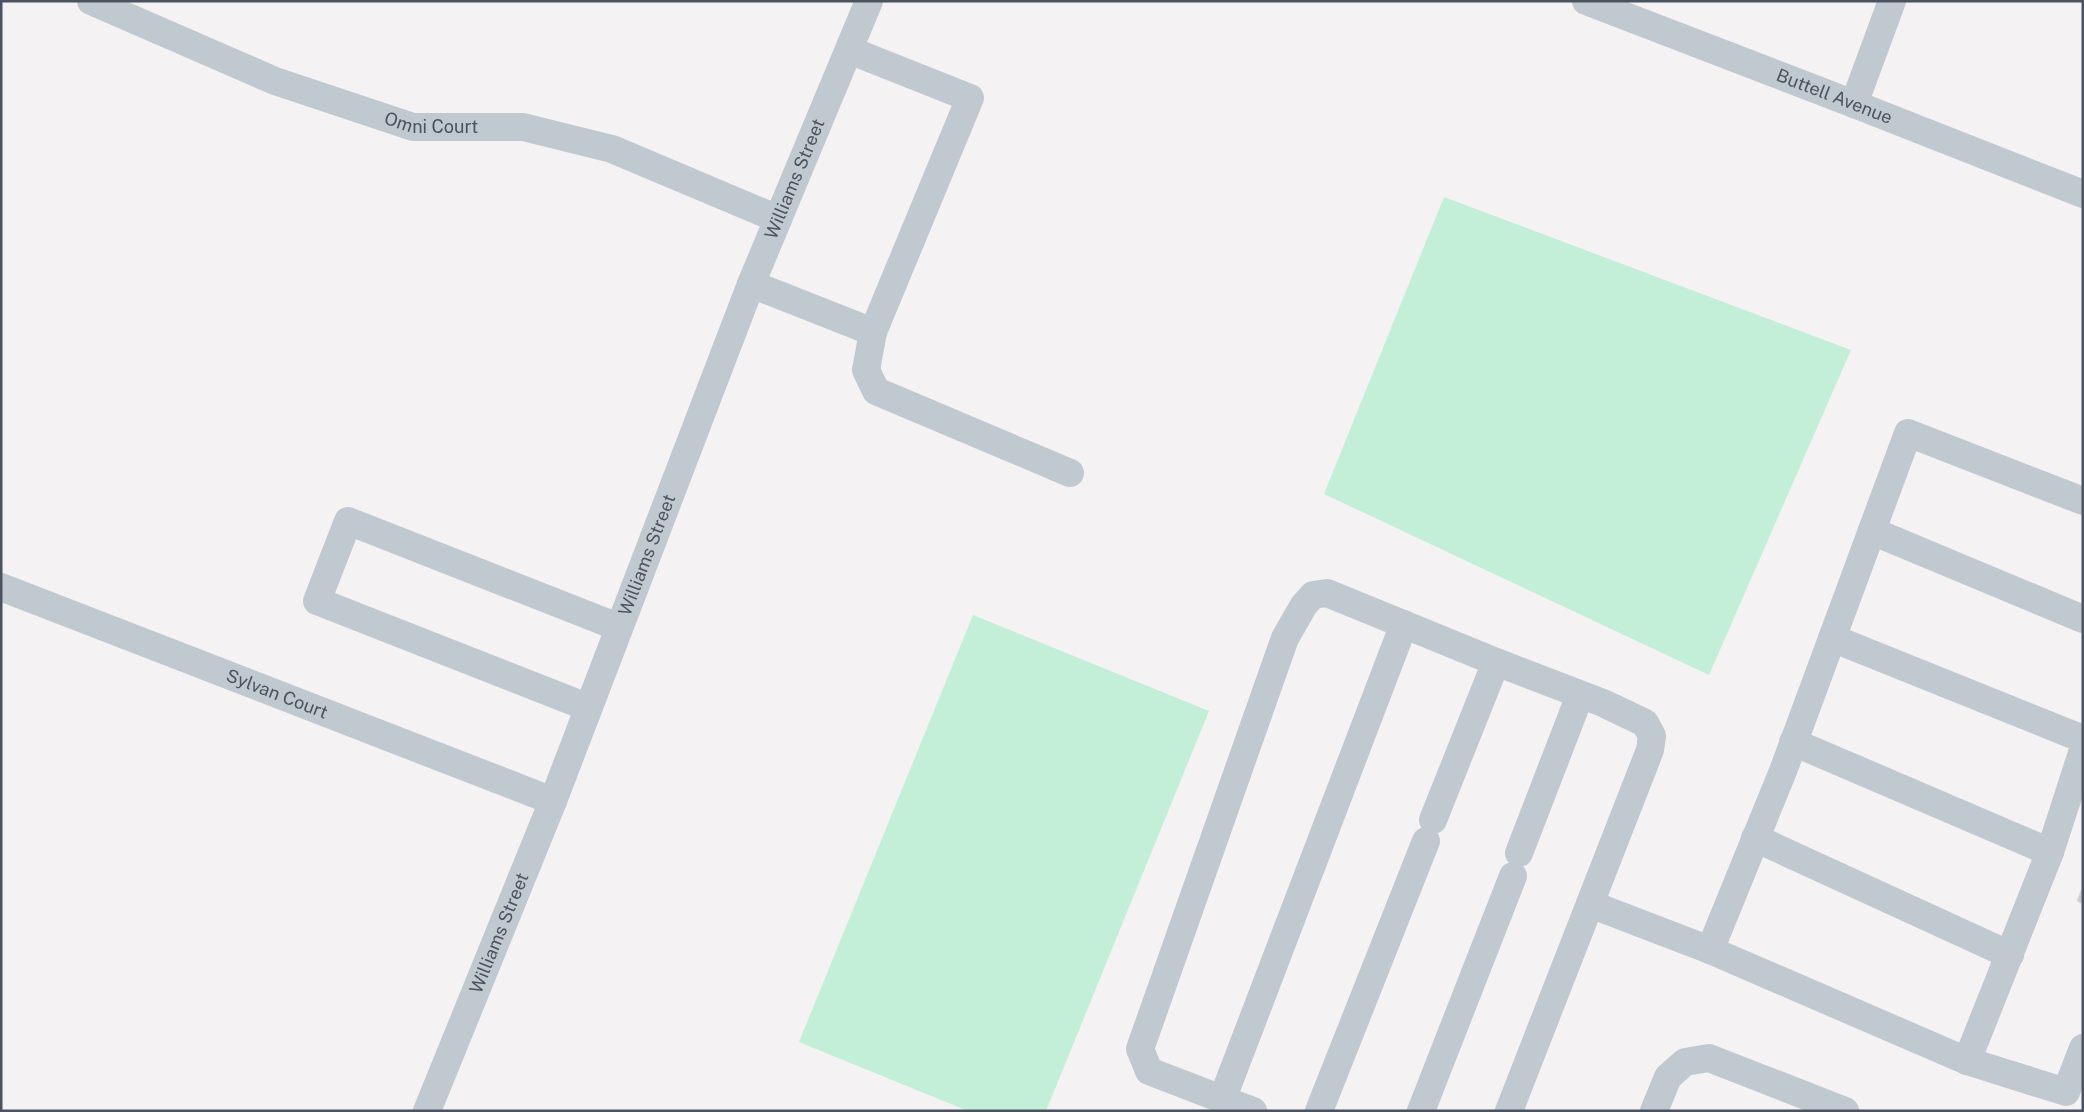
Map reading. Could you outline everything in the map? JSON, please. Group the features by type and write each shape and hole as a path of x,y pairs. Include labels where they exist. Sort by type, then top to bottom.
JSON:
{"street":[{"name":"Omni Court","path":"91,1 275,81 413,127 523,127 585,142 612,149 778,219"},
{"name":"Williams Street","path":"428,1111 553,801 587,707 751,284 869,1"},
{"name":"Buttell Avenue","path":"1586,1 2083,194"},
{"path":"1854,104 1892,1"},
{"path":"849,50 970,98 872,332 866,370 876,391 1070,473"},
{"path":"751,284 872,332"},
{"path":"1710,950 1793,742 1908,433 2083,501"},
{"path":"587,707 316,601 348,521 618,627"},
{"path":"1872,531 2083,619"},
{"name":"Sylvan Court","path":"1,587 553,801"},
{"path":"1253,1111 1149,1071 1140,1049 1285,638 1304,605 1313,595 1327,593 1496,662 1603,703 1645,723 1652,736 1650,750 1509,1111"},
{"path":"1222,1100 1404,624"},
{"path":"1832,638 2083,739"},
{"path":"1319,1111 1496,662"},
{"path":"1421,1111 1580,695"},
{"path":"1793,742 2050,852"},
{"path":"1968,1061 2050,852 2083,750"},
{"path":"1755,838 2010,955"},
{"path":"1590,904 1710,950 1968,1061 2066,1092 2083,1048"},
{"path":"1654,1111 1668,1077 1685,1062 1709,1058 1845,1111"}],"green space":[{"path":"1444,197 1851,350 1709,675 1324,494"},
{"path":"973,615 1209,711 1046,1111 968,1111 799,1042"}],"building":[{"path":"2083,886 2083,904 2077,901"}]}
